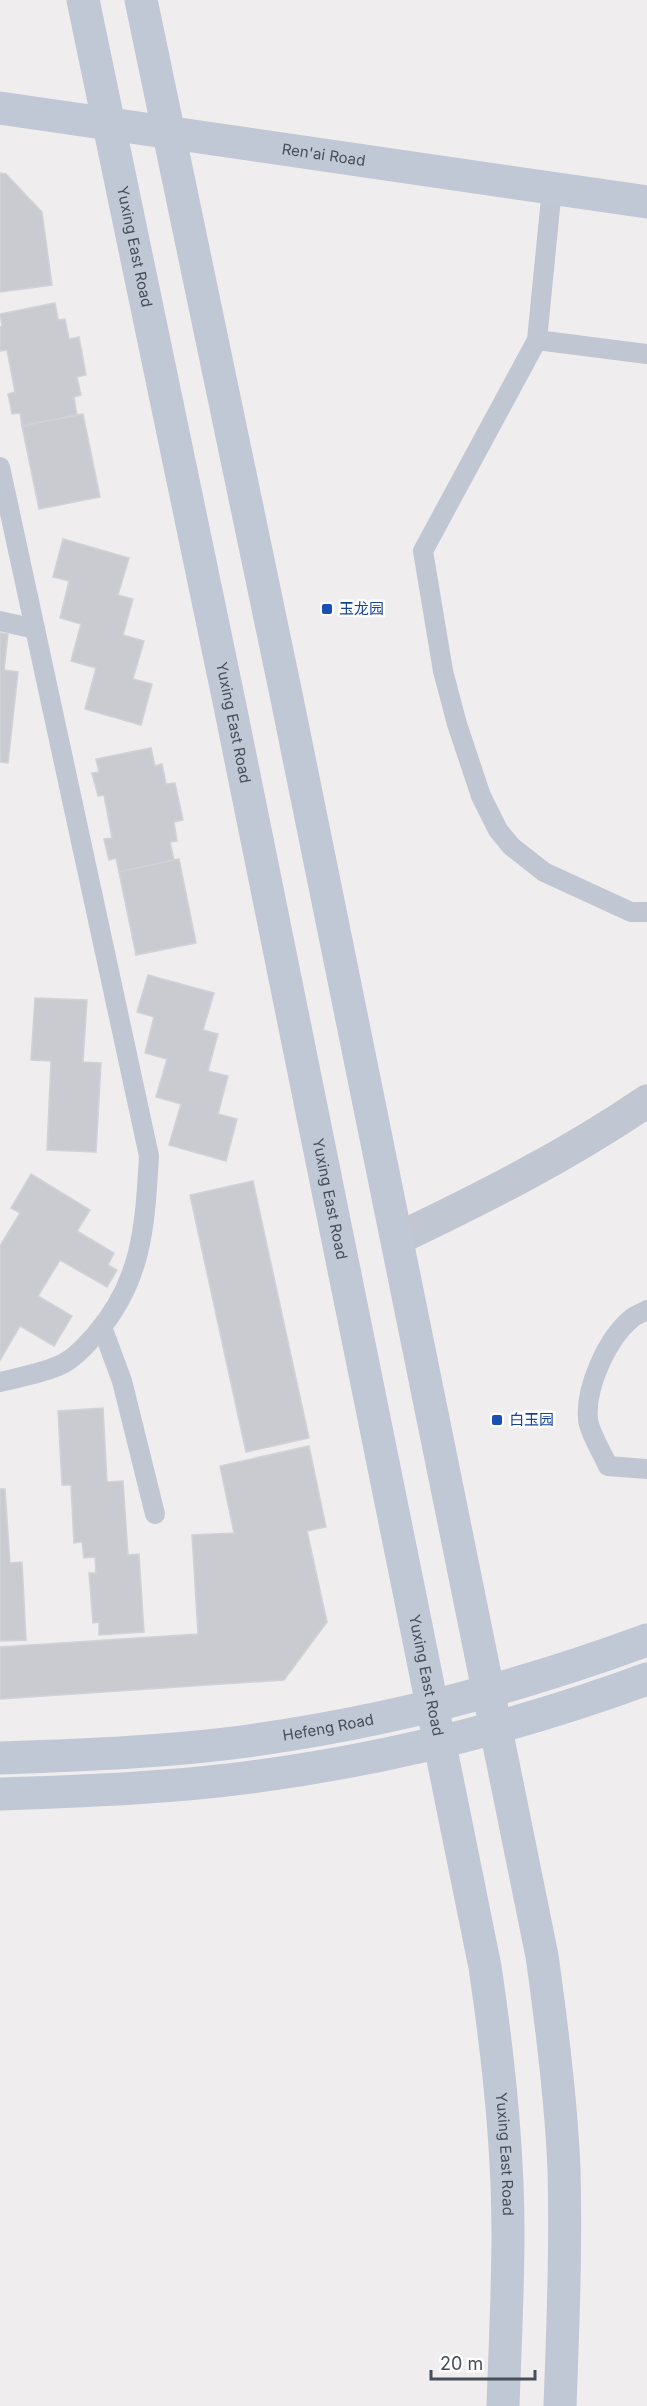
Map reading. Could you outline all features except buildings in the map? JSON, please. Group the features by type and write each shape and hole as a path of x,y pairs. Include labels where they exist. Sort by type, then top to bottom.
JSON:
{"main road":[{"name":"Yuxing East Road","path":"83,0 231,711 485,1966 502,2103 508,2230 503,2406"},
{"path":"141,0 397,1239 542,1956 560,2098 564,2170 565,2290 560,2406"},
{"name":"Ren'ai Road","path":"0,108 647,202"},
{"name":"Hefeng Road","path":"0,1758 157,1751 254,1740 351,1724 432,1707 488,1692 592,1660 647,1640"},
{"path":"0,1794 160,1787 259,1776 357,1760 440,1743 495,1728 604,1695 647,1679"}],"street":[{"path":"397,1239 473,1203 549,1162 647,1101"}],"lane":[{"path":"552,188 537,340 423,551 443,671 457,724 481,796 498,830 511,846 544,872 631,912 647,912"},
{"path":"537,340 647,354"},
{"path":"0,467 149,1156 145,1220 140,1250 117,1307 85,1347 65,1363 0,1383"},
{"path":"0,621 35,629"},
{"path":"647,1310 631,1319 605,1353 594,1380 588,1420 608,1466 647,1469"},
{"path":"102,1327 122,1381 155,1514"}],"place":[{"name":"玉龙园","path":"327,609"},
{"name":"白玉园","path":"497,1420"}]}
